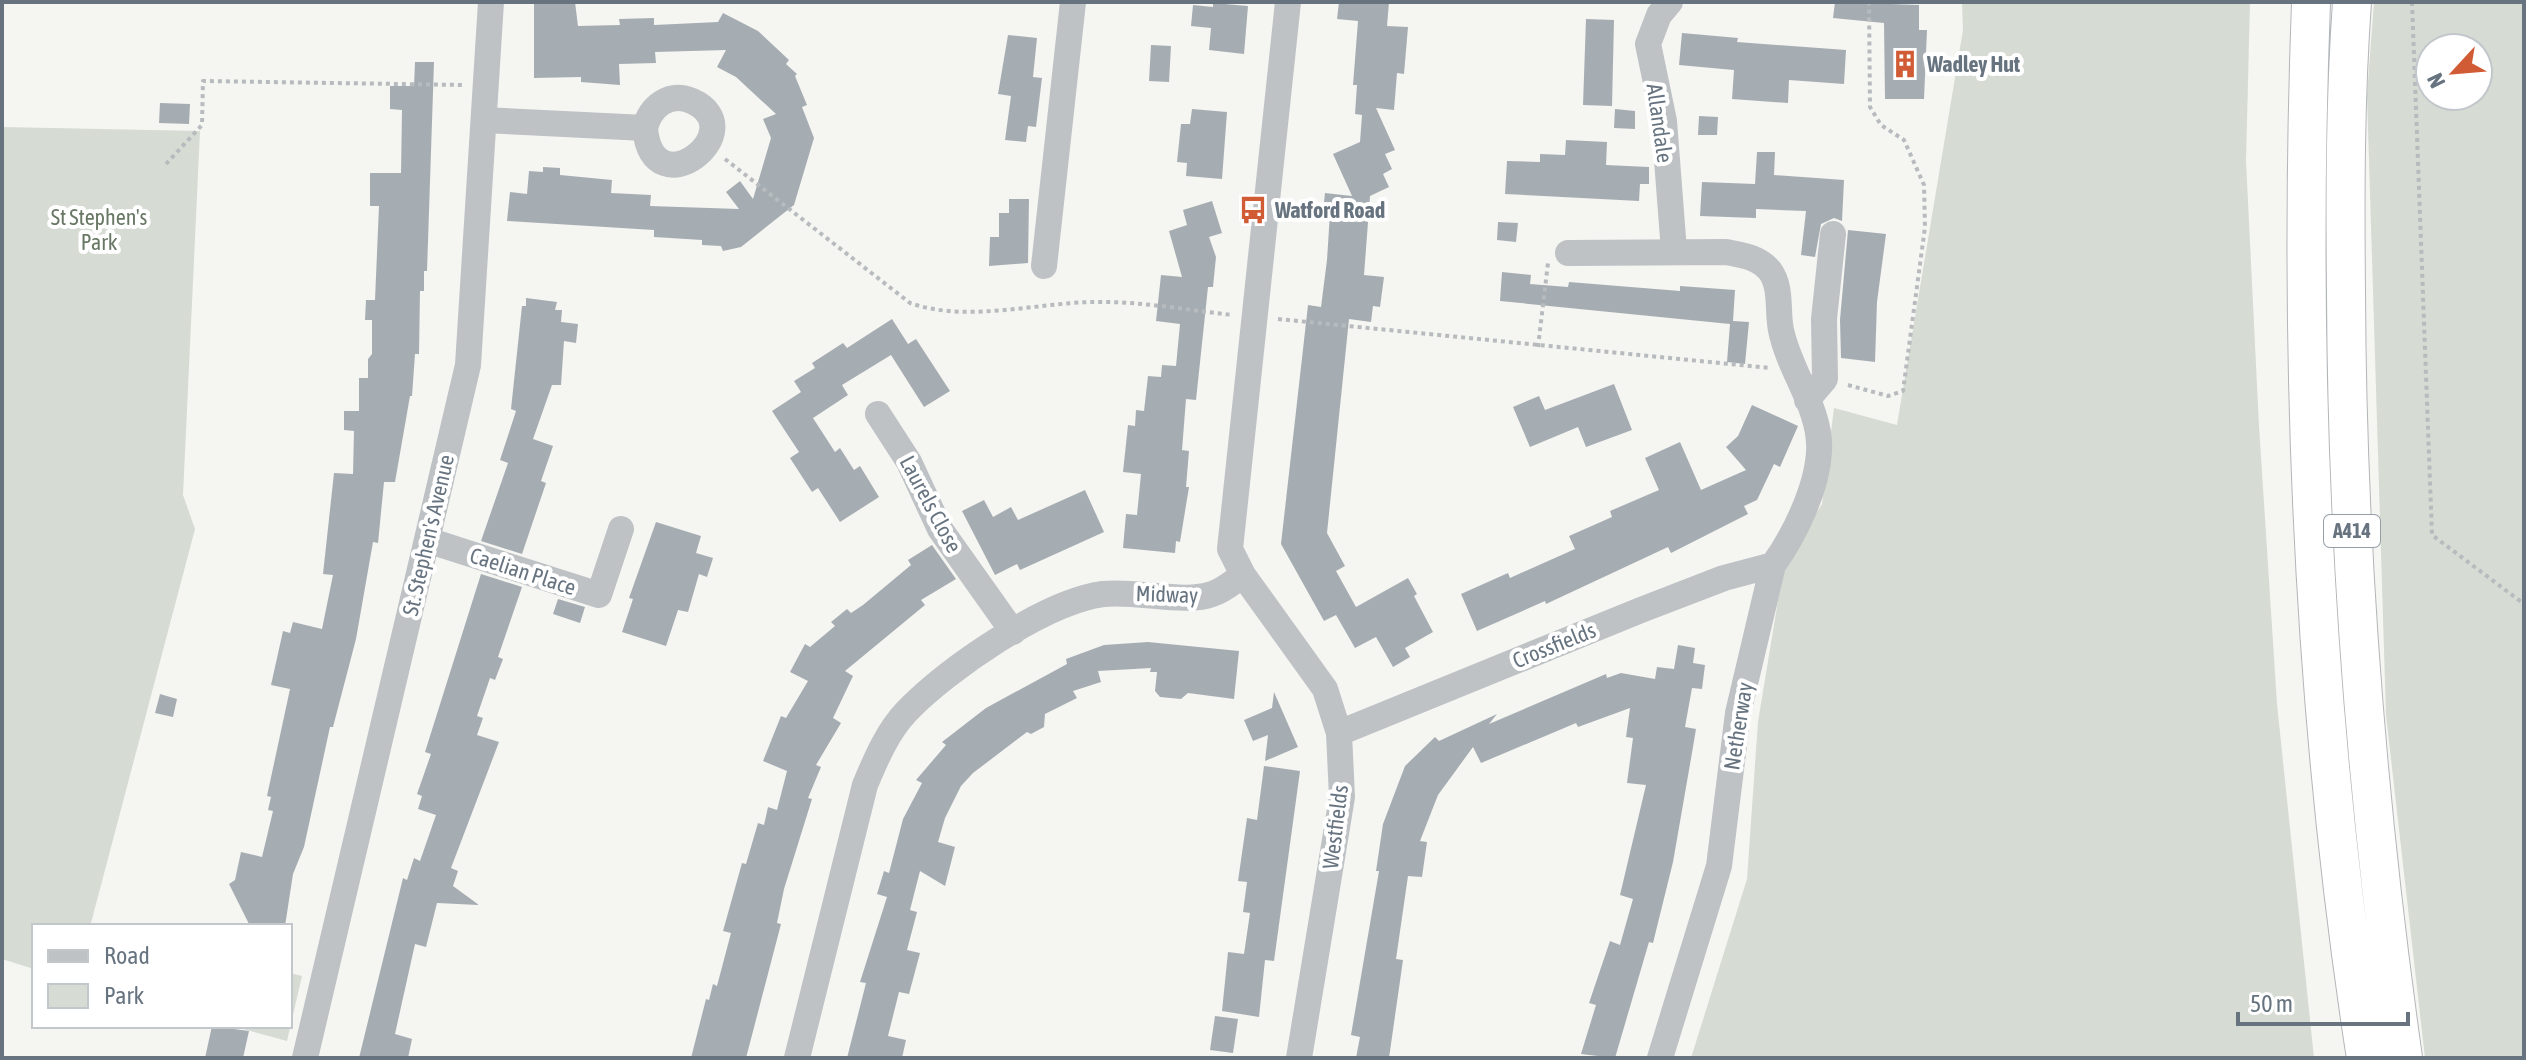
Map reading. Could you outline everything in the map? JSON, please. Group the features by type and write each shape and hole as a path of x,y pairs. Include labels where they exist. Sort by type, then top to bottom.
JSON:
{"highway":[{"name":"A414","path":"2311,2 2305,334 2326,734 2350,954 2366,1058"},
{"name":"A414","path":"2352,2 2345,97 2349,496 2378,885 2403,1058"}],"street":[{"name":"St. Stephen's Avenue","path":"305,1058 468,365 491,2"},
{"path":"1044,266 1073,2"},
{"path":"1243,575 1234,561 1231,538 1288,2"},
{"name":"Allandale","path":"1670,2 1659,15 1648,44 1664,121 1674,251"},
{"path":"679,98 691,100 707,114 711,125 708,146 689,162 667,162 652,151 645,128 648,117 658,104 679,98"},
{"path":"484,120 645,128"},
{"path":"1568,253 1726,252 1752,257 1764,265 1778,286 1781,330 1793,370 1807,400 1825,379 1824,319 1833,234"},
{"name":"Netherway","path":"1660,1058 1719,866 1738,713 1773,565 1785,548 1818,467 1818,432 1807,400"},
{"name":"Laurels Close","path":"878,414 909,462 940,529 1013,632"},
{"name":"Caelian Place","path":"427,540 599,595 621,529"},
{"name":"Crossfields","path":"1339,733 1641,610 1724,578 1773,565"},
{"name":"Midway","path":"797,1058 865,785 880,748 905,713 939,683 1041,616 1087,598 1144,592 1204,597 1216,594 1243,575"},
{"name":"Westfields","path":"1243,575 1325,689 1339,733 1342,797 1299,1058"}],"path":[{"path":"1869,2 1870,107 1881,125 1904,140 1924,185 1925,227 1903,391"},
{"path":"2412,2 2432,535 2524,604"},
{"path":"166,164 202,125 203,81 484,86"},
{"path":"708,146 910,303 927,309 961,311 1095,302 1793,370"},
{"path":"1538,347 1546,264 1568,253"}],"green space":[{"path":"1962,2 2250,2 2246,161 2259,426 2277,704 2314,1058 1691,1058 1747,879 1758,722 1784,564 1822,504 1834,408 1897,425 1963,30"},
{"path":"2374,2 2524,2 2524,1058 2425,1058 2386,715 2367,95"},
{"name":"St Stephen's Park","path":"2,127 200,131 183,495 195,529 91,923 94,924 32,924 32,968 2,959"},
{"path":"292,974 302,976 292,1019"},
{"path":"239,1028 290,1028 287,1041"}],"building":[{"path":"534,2 575,2 578,26 620,25 619,19 654,18 654,25 718,22 723,13 758,31 789,60 786,64 797,74 795,76 807,105 802,107 814,138 794,205 741,247 723,251 721,246 702,245 702,240 654,237 654,230 507,221 510,192 527,194 529,171 543,172 543,167 560,168 560,175 612,180 611,193 651,195 650,206 739,209 726,192 740,181 753,199 771,138 763,119 776,114 736,77 717,67 726,50 655,52 656,63 619,64 620,85 581,82 581,77 534,78"},
{"path":"1339,2 1389,2 1387,26 1408,27 1404,74 1397,73 1394,110 1376,108 1395,150 1385,154 1392,169 1383,174 1389,187 1370,196 1364,275 1384,277 1380,307 1373,306 1371,322 1349,319 1327,533 1345,566 1336,571 1356,607 1408,578 1417,594 1414,596 1433,632 1405,648 1410,657 1393,667 1376,637 1355,648 1336,615 1324,621 1281,544 1308,305 1321,307 1327,260 1330,213 1323,212 1325,193 1352,196 1333,154 1360,142 1362,115 1355,114 1357,85 1353,85 1358,21 1337,19"},
{"name":"Wadley Hut","path":"1835,2 1919,5 1919,30 1927,30 1924,99 1885,99 1884,23 1833,18"},
{"path":"1213,3 1248,6 1244,54 1209,50 1211,28 1191,26 1193,5 1213,7"},
{"path":"1586,19 1614,20 1612,106 1583,105"},
{"path":"1682,33 1738,38 1737,42 1846,50 1844,84 1789,80 1788,103 1732,99 1734,70 1679,65"},
{"path":"1008,35 1037,38 1033,77 1042,78 1036,127 1028,126 1026,142 1005,140 1011,96 998,94"},
{"path":"1151,45 1171,46 1169,82 1149,81"},
{"path":"415,62 434,62 427,271 424,271 424,291 420,291 419,354 415,354 412,396 395,482 384,482 378,543 373,542 356,639 333,727 330,727 304,847 293,874 285,924 249,924 229,884 235,880 241,852 262,857 273,811 268,810 271,797 267,796 290,689 271,685 283,631 290,633 293,622 322,629 333,575 323,574 334,473 353,474 354,431 344,430 344,411 359,411 359,378 368,378 368,359 372,354 372,320 365,320 366,300 375,300 379,206 370,206 370,173 401,173 402,110 390,109 390,86 414,86"},
{"path":"160,103 190,104 189,124 159,123"},
{"path":"1192,109 1227,112 1222,179 1186,176 1187,163 1177,162 1181,124 1190,124"},
{"path":"1615,109 1635,111 1635,129 1614,128"},
{"path":"1699,116 1718,117 1717,135 1698,135"},
{"path":"1566,140 1607,142 1606,165 1649,167 1649,184 1640,184 1639,201 1505,194 1507,161 1540,162 1540,154 1565,155"},
{"path":"1757,152 1775,152 1774,175 1844,180 1842,221 1834,218 1821,224 1815,257 1801,255 1806,211 1756,209 1756,218 1700,216 1702,182 1755,184"},
{"path":"1009,199 1029,199 1028,263 989,266 990,237 999,237 999,213 1009,213"},
{"path":"1212,201 1222,233 1209,237 1216,257 1213,287 1208,287 1196,400 1186,399 1182,450 1189,451 1186,487 1189,487 1180,542 1176,541 1175,553 1123,548 1126,514 1137,515 1141,474 1123,472 1128,425 1135,426 1136,410 1144,411 1148,376 1161,377 1162,365 1176,366 1180,324 1156,321 1161,275 1182,277 1169,231 1187,225 1183,210"},
{"path":"1498,222 1518,223 1516,242 1497,240"},
{"path":"1848,230 1886,234 1877,302 1875,362 1841,358 1840,320"},
{"path":"1502,272 1531,275 1530,284 1568,287 1569,282 1680,291 1680,286 1735,290 1733,321 1749,322 1745,364 1727,362 1730,324 1500,301"},
{"path":"526,298 557,302 555,310 562,310 561,322 578,324 576,343 564,341 561,385 552,385 533,439 553,446 541,481 546,483 522,554 481,541 508,463 500,460 516,411 511,409 522,306 526,306"},
{"path":"892,319 908,344 916,339 950,391 924,407 891,355 842,385 848,395 813,418 835,452 840,448 854,470 860,466 879,497 840,522 818,488 812,492 790,458 799,452 772,411 801,392 794,381 815,368 812,363 843,343 847,348"},
{"path":"1614,384 1632,430 1586,447 1578,427 1530,447 1513,407 1539,396 1545,410"},
{"path":"1752,405 1798,426 1780,467 1774,464 1757,500 1744,506 1748,514 1671,553 1668,547 1546,604 1545,601 1477,631 1461,594 1508,573 1510,578 1575,549 1569,536 1612,517 1610,511 1659,490 1645,458 1680,442 1701,490 1746,470 1726,447 1738,436"},
{"path":"1085,490 1104,532 1020,570 1017,564 995,575 962,511 984,500 993,517 1011,507 1018,520"},
{"path":"656,522 701,536 696,553 713,558 707,577 699,574 688,612 678,610 666,646 622,632 633,599 629,598"},
{"path":"932,545 956,579 921,600 925,605 845,671 853,676 833,718 841,723 816,765 821,767 808,798 812,799 784,889 777,923 781,924 746,1058 691,1058 706,999 709,1000 713,984 717,986 731,933 723,931 742,863 746,864 758,823 764,825 768,807 777,810 787,771 763,761 781,716 786,718 808,681 790,672 805,644 810,647 835,626 831,622 847,609 851,613 863,605 911,565 908,560"},
{"path":"481,574 522,587 498,657 503,659 495,680 490,678 477,716 483,718 477,735 499,742 451,868 458,871 453,886 479,905 437,903 426,947 415,944 395,1034 412,1039 408,1058 359,1058 403,878 407,880 414,858 420,861 436,815 418,809 422,796 417,794 431,754 425,752"},
{"path":"558,599 585,607 580,623 553,614"},
{"path":"1148,642 1239,651 1234,699 1188,693 1181,699 1160,697 1155,691 1157,672 1150,672 1151,668 1098,671 1101,682 1073,691 1077,698 1045,714 1044,727 1031,734 1027,732 973,773 961,786 945,818 938,842 955,847 945,886 920,871 910,910 917,912 907,950 920,953 909,994 899,992 888,1036 906,1040 902,1058 847,1058 866,983 860,982 887,897 877,894 884,871 889,873 903,819 922,783 916,780 946,745 942,742 986,708 1067,664 1066,659 1104,645"},
{"path":"1678,645 1695,648 1693,663 1705,665 1702,689 1692,688 1685,727 1696,729 1673,862 1653,943 1649,942 1615,1058 1581,1054 1596,1005 1589,1003 1610,941 1620,945 1633,899 1620,895 1646,785 1627,783 1633,738 1626,737 1630,708 1578,727 1576,723 1481,763 1473,747 1438,795 1420,841 1427,842 1422,877 1408,876 1396,959 1403,960 1389,1058 1356,1058 1360,1037 1351,1035 1379,871 1376,871 1383,824 1405,766 1435,737 1439,741 1497,714 1489,724 1606,674 1607,678 1621,673 1655,679 1657,667 1674,669"},
{"path":"1274,692 1298,747 1265,761 1268,735 1253,741 1244,720 1272,708"},
{"path":"160,694 177,699 173,717 155,713"},
{"path":"1264,766 1300,771 1274,961 1265,960 1259,1017 1222,1011 1228,952 1244,954 1250,913 1243,912 1247,882 1238,881 1247,818 1257,820"},
{"path":"1215,1016 1238,1019 1233,1053 1210,1050"},
{"path":"212,1028 249,1031 243,1058 205,1058"}],"place":[{"name":"Wadley Hut","path":"1905,64"},
{"name":"Watford Road","path":"1253,210"}]}
